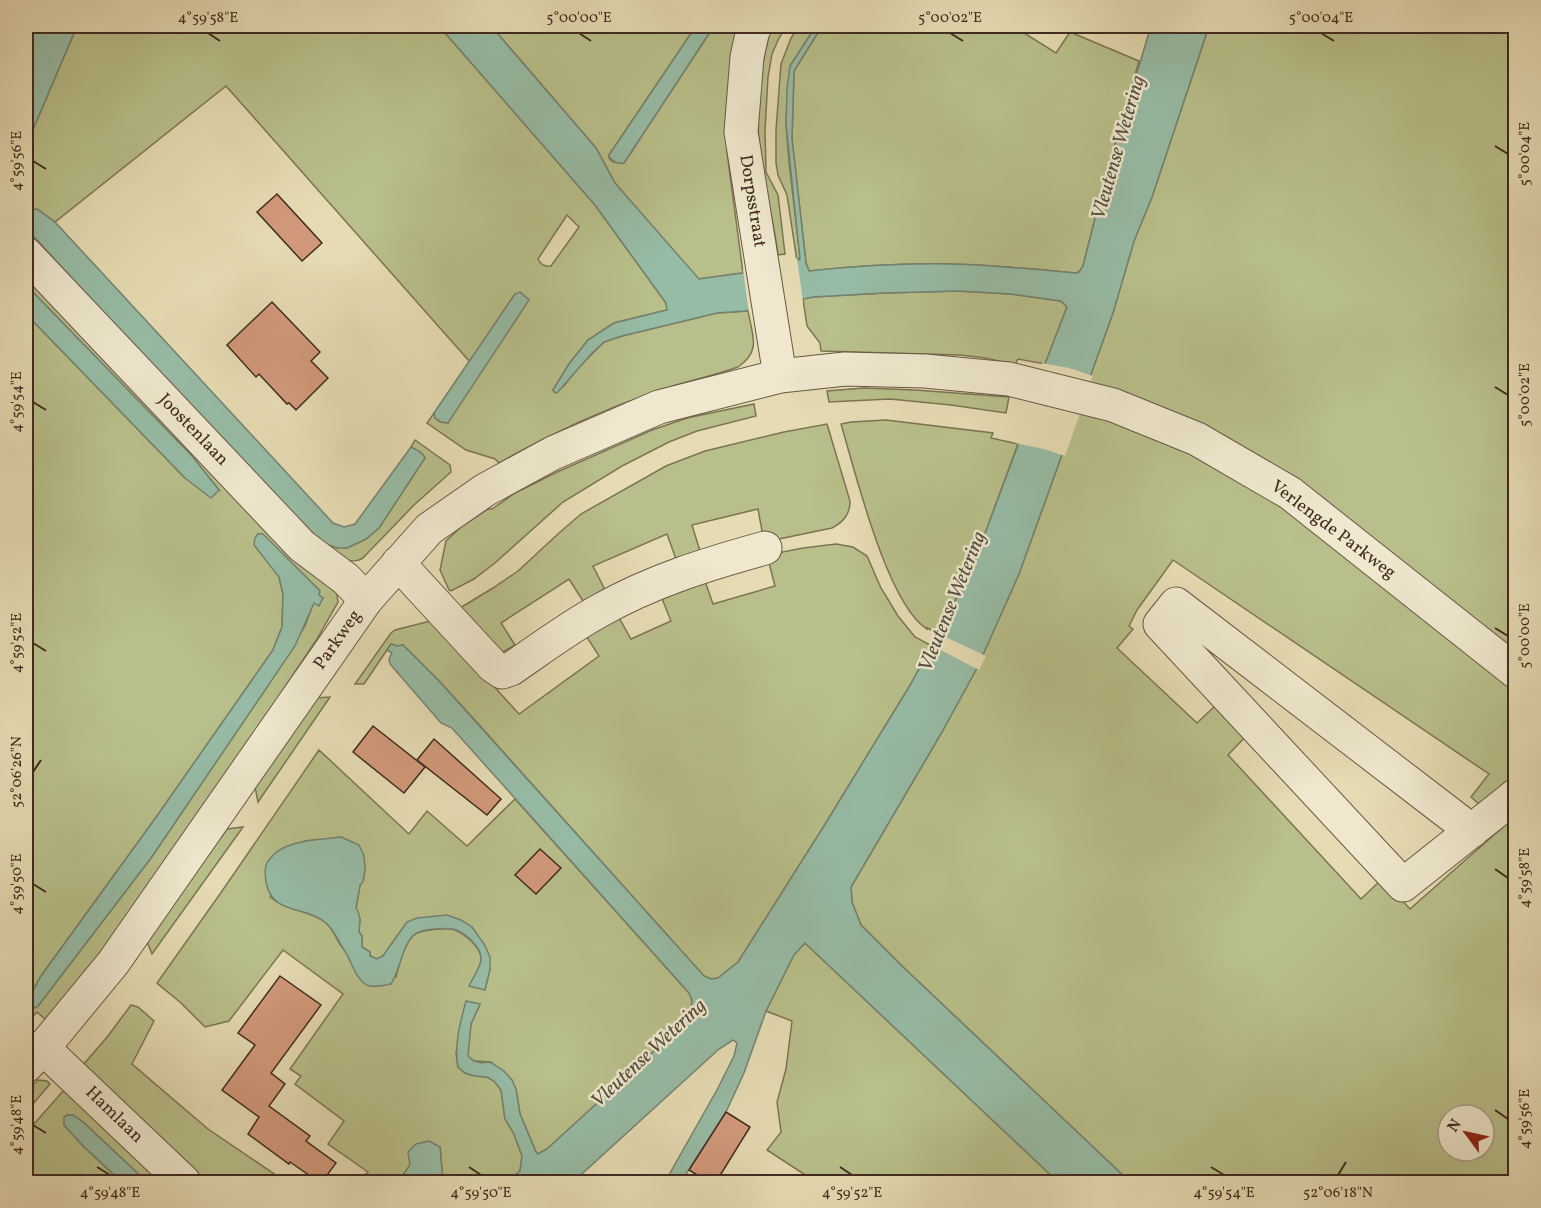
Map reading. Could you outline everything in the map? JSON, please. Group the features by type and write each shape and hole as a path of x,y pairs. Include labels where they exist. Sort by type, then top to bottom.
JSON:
{"street":[{"name":"Dorpsstraat","path":"755,26 747,57 741,132 780,376"},
{"name":"Joostenlaan","path":"26,254 302,546 346,579 366,600"},
{"name":"Verlengde Parkweg","path":"780,376 845,369 925,370 1009,379 1113,405 1197,439 1290,493 1515,672"},
{"name":"Parkweg","path":"34,1057 113,963 366,600 429,529 485,490 553,453 659,407 780,376"},
{"path":"398,563 493,666 502,672 511,669 599,610 634,593 702,566 765,548"},
{"path":"1472,831 1176,604 1160,624 1403,885 1472,831 1515,795"},
{"name":"Hamlaan","path":"34,1057 184,1182"}],"shaded area":[{"path":"77,26 439,26 595,205 666,303 667,310 614,323 588,340 569,364 553,390 554,392 564,386 576,370 604,342 717,313 748,311 754,342 753,349 738,367 664,388 594,415 499,463 495,459 466,450 427,423 434,413 435,418 440,422 448,423 515,294 470,362 226,86 55,222 37,209 26,214 26,146","holes":["567,215 579,227 551,266 540,263 538,259"]},
{"path":"491,26 696,26 609,155 613,162 624,163 714,26 737,26 727,127 727,152 743,273 698,279 695,277 615,183 596,148"},
{"path":"772,26 787,26 772,54 768,77 765,130 766,172 778,195 785,254 778,255 762,173 758,118 761,79"},
{"path":"799,26 816,26 790,66 786,124 800,257 797,261 787,195 778,175 776,163 776,130 781,64 791,38"},
{"path":"822,26 1013,26 1056,53 1070,32 1139,61 1083,266 1079,272 933,264 880,265 809,271 806,263 792,139 794,71"},
{"path":"1209,26 1515,26 1515,1182 1130,1182 861,925 852,902 851,887 977,668 1019,574 1113,313 1134,241 1152,197","holes":["1173,560 1489,774 1471,797 1504,826 1410,909 1382,879 1361,899 1228,755 1247,735 1216,705 1197,723 1117,648 1133,629 1129,626 1137,610"]},
{"path":"26,228 228,450 320,543 347,548 366,539 379,528 425,458 411,447 415,440 450,465 451,472 414,505 363,558 356,561 342,561 326,555 306,540 26,245"},
{"path":"26,267 336,588 338,602 317,639 173,855 46,1020 37,1012 26,1024 26,314 185,478 219,490 192,456 26,285","holes":["258,534 263,535 319,590 319,595 323,598 314,602 305,626 267,687 151,858 38,1006 27,1001 41,976 273,650 282,627 283,594 279,577"]},
{"path":"958,291 1011,294 1061,301 1067,307 1045,364 1018,359 1015,365 960,355 821,351 820,343 807,326 803,299 884,293"},
{"path":"864,388 1009,397 1006,413 890,399 829,402 827,391"},
{"path":"754,404 756,416 697,431 669,442 622,466 563,502 474,579 449,590 440,570 446,541 461,527 488,509 492,509 515,493 557,472 652,430 687,418"},
{"path":"886,420 993,433 991,438 1018,444 973,566 938,633 927,629 912,615 886,566 874,535 841,424"},
{"path":"827,424 850,501 845,518 832,528 764,542 758,509 692,525 700,551 676,559 667,534 593,566 605,590 583,601 569,579 501,623 515,645 501,653 460,608 518,571 581,514 666,466 705,451"},
{"path":"836,544 853,547 867,556 881,588 898,616 915,637 932,646 824,826 738,962 718,978 711,979 704,976 463,707 403,645 391,644 364,684 355,684 391,633 434,620 519,714 599,656 585,634 618,616 631,639 671,621 661,596 705,581 713,604 775,586 767,555"},
{"path":"330,697 258,802 255,787 315,698"},
{"path":"319,750 409,834 427,811 467,846 515,799 689,993 692,1000 691,1008 687,1017 650,1055 547,1149 538,1154 520,1114 516,1089 491,1062 474,1061 467,1056 471,1024 480,1004 467,1002 456,1053 458,1067 465,1073 487,1077 494,1081 501,1090 505,1119 514,1134 522,1156 520,1171 506,1182 445,1182 443,1181 440,1147 410,1165 398,1182 356,1182 368,1172 328,1144 344,1121 295,1084 301,1076 290,1069 343,994 283,950 229,1021 205,1027 157,983","holes":["315,840 365,869 356,909 360,919 359,932 362,936 362,947 370,952 370,956 377,959 383,956 407,922 472,927 490,969 485,989 470,986 481,955 472,942 455,930 434,930 414,935 400,960 396,977 345,951 329,926 320,919 276,902 270,897 304,841"]},
{"path":"243,827 152,954 146,939 227,829"},
{"path":"805,943 1058,1182 816,1182 767,1150 781,1132 777,1102 786,1069 792,1021 766,1011 794,954"},
{"path":"131,1005 138,1007 154,1021 132,1064 208,1129 286,1182 194,1182 83,1065"},
{"path":"38,1080 47,1081 50,1084 26,1112 26,1091"},
{"path":"64,1090 174,1182 147,1182 83,1122 73,1115 68,1115 64,1125 122,1182 26,1182 26,1133"}],"water":[{"path":"32,26 77,26 26,146 26,39"},
{"name":"Vleutense Wetering","path":"439,26 491,26 596,148 615,183 699,279 785,267 800,259 786,124 787,89 790,66 816,26 822,26 794,71 792,139 806,263 809,271 880,265 933,264 997,266 1075,273 1079,272 1083,266 1106,175 1151,26 1209,26 1152,197 1134,241 1113,313 1019,574 977,668 851,887 852,902 861,925 1130,1182 1058,1182 805,943 794,955 766,1011 744,1073 726,1112 681,1182 665,1182 734,1056 737,1043 733,1040 719,1049 573,1182 506,1182 520,1171 522,1156 514,1134 505,1119 501,1090 494,1081 487,1077 465,1073 458,1067 457,1042 466,1001 480,1004 471,1024 468,1056 474,1061 490,1062 504,1071 512,1080 516,1089 520,1114 538,1154 547,1149 650,1055 687,1017 692,1000 689,993 452,728 441,723 390,664 389,659 392,653 387,650 391,644 403,645 440,682 704,976 711,979 718,978 738,962 824,826 932,646 973,566 1067,307 1061,301 1011,294 958,291 813,297 745,311 717,313 604,342 557,393 554,392 553,390 569,364 588,340 614,323 667,310 666,303 595,205"},
{"path":"696,26 714,26 624,163 614,161 609,155"},
{"path":"37,209 55,222 333,523 344,527 355,524 411,447 421,453 425,458 379,528 366,539 347,548 320,543 228,450 26,228 26,214 29,210"},
{"path":"26,285 192,456 219,490 211,498 185,478 26,314"},
{"path":"520,292 529,300 448,423 441,422 435,418 434,413 515,294"},
{"path":"258,534 263,534 320,591 319,595 323,598 319,606 314,603 295,646 151,858 35,1008 27,1001 41,976 273,650 282,627 283,594 279,577 254,545"},
{"path":"341,837 359,845 364,856 363,882 360,885 356,908 360,919 359,932 362,936 362,947 370,952 370,956 377,959 383,956 407,922 417,918 447,915 472,927 484,944 490,957 485,990 469,986 479,967 481,956 473,942 456,930 435,929 415,934 407,944 391,984 371,986 359,978 329,926 321,919 283,906 276,901 270,893 265,873 267,862 275,853 292,844"},
{"path":"73,1115 83,1122 147,1182 122,1182 64,1125 64,1117"},
{"path":"429,1141 440,1147 443,1181 445,1182 398,1182 410,1165 408,1152 416,1144"}],"pier":[{"path":"797,258 803,302 749,313 743,270 785,264"},
{"path":"1042,363 1069,368 1093,376 1065,456 1015,443"},
{"path":"935,632 986,656 979,670 929,644"}],"building":[{"path":"277,194 322,243 302,261 257,212"},
{"path":"272,302 320,352 311,361 328,378 296,410 289,403 287,404 259,374 256,377 227,345"},
{"path":"373,726 425,767 404,793 353,752"},
{"path":"434,739 501,799 487,815 417,760"},
{"path":"540,849 561,868 536,894 515,875"},
{"path":"280,976 321,1005 271,1073 285,1084 269,1106 310,1136 306,1141 336,1163 322,1182 290,1162 289,1164 248,1134 259,1117 222,1090 255,1045 238,1033"},
{"path":"726,1112 750,1127 716,1182 709,1182 689,1170"}]}
